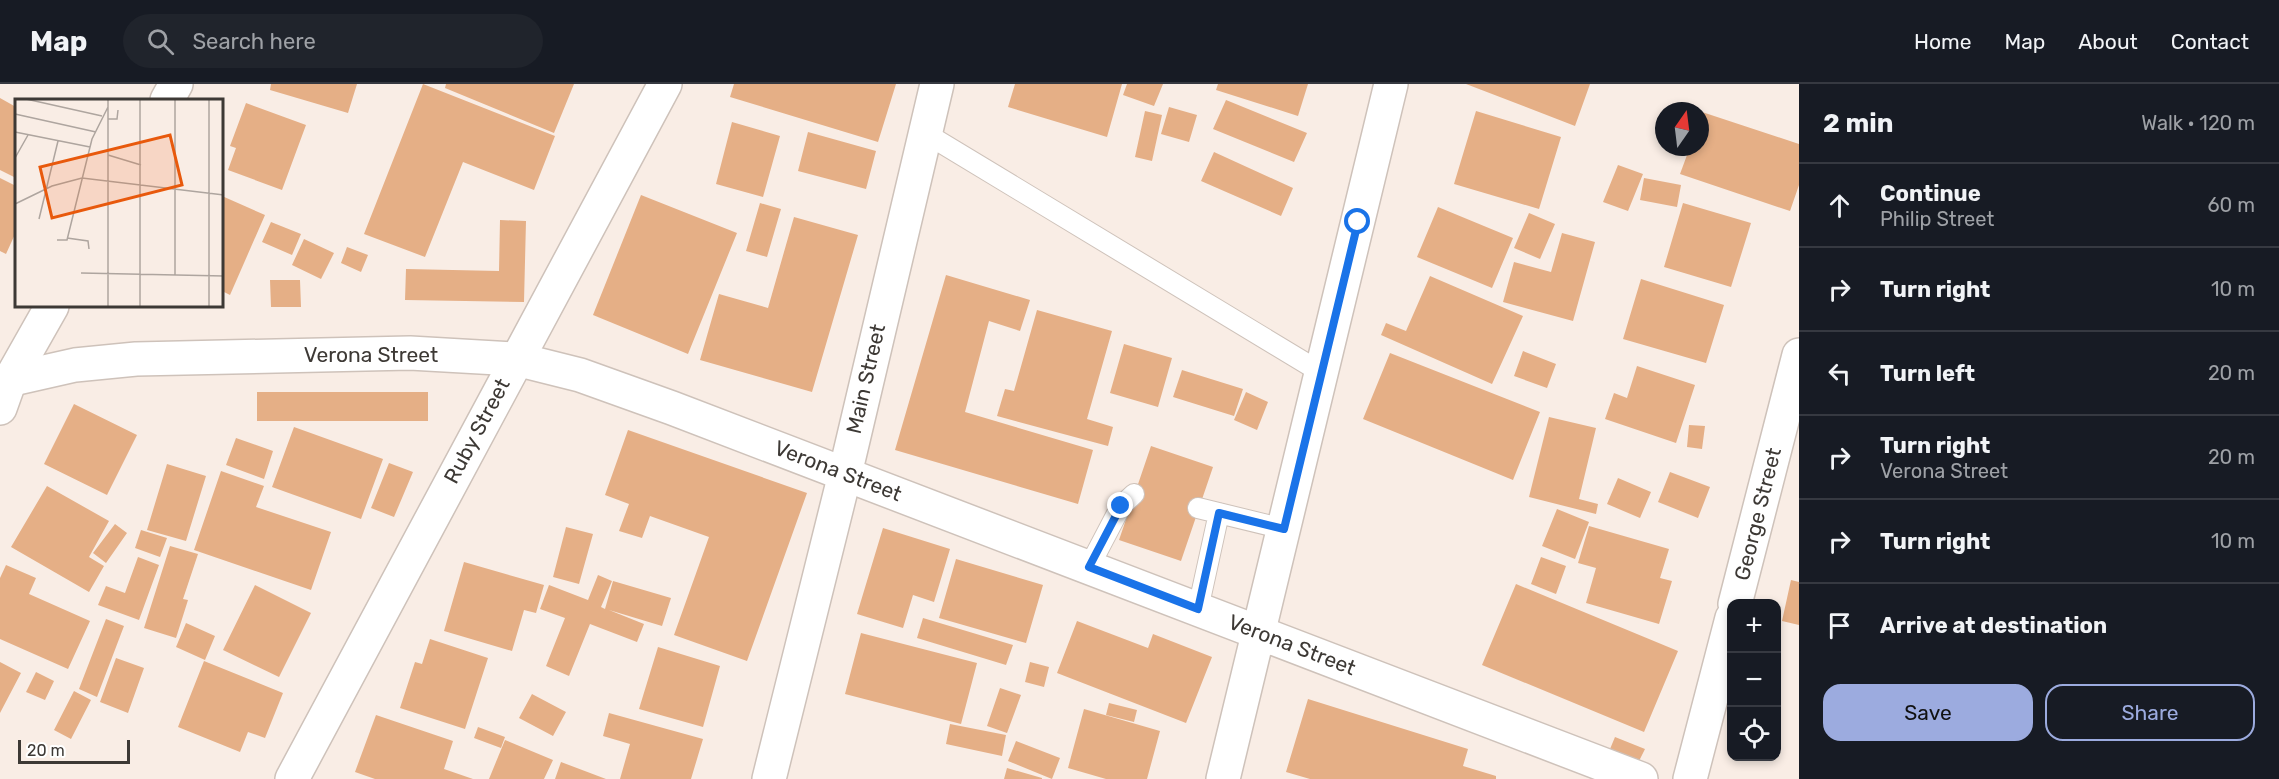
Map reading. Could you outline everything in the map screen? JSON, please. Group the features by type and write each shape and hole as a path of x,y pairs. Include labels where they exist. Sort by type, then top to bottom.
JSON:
{"street":[{"path":"168,99 176,84"},
{"name":"Ruby Street","path":"292,779 665,84"},
{"name":"Main Street","path":"769,779 938,84"},
{"path":"1223,779 1391,84"},
{"path":"3,390 51,308"},
{"name":"Verona Street","path":"3,390 75,365 136,359 410,353 516,359 580,375 1641,779"},
{"name":"George Street","path":"1736,599 1799,355"},
{"path":"1690,779 1727,634"}],"lane":[{"path":"925,133 1322,373"},
{"path":"1089,567 1121,506 1134,494"},
{"path":"1198,508 1284,529"},
{"path":"1198,609 1219,513"}],"building":[{"path":"271,84 357,84 348,113 270,90"},
{"path":"423,84 555,136 534,190 463,162 425,257 364,234"},
{"path":"446,84 574,84 554,133 445,88"},
{"path":"734,84 896,84 878,142 730,97"},
{"path":"1015,84 1122,84 1107,137 1008,107"},
{"path":"1127,84 1163,84 1154,106 1123,95"},
{"path":"1218,84 1308,84 1298,116 1216,90"},
{"path":"1466,84 1590,84 1575,126"},
{"path":"0,98 15,106 15,178 0,170"},
{"path":"1226,100 1307,133 1294,162 1213,129"},
{"path":"246,103 306,125 282,190 228,170 236,148 230,146"},
{"path":"1169,107 1197,115 1189,142 1161,134"},
{"path":"1145,111 1162,115 1152,161 1135,157"},
{"path":"1476,111 1561,137 1539,209 1454,184"},
{"path":"1709,114 1799,144 1799,185 1790,211 1680,174 1687,156 1709,156"},
{"path":"732,122 780,136 763,197 716,184"},
{"path":"808,132 876,151 866,189 798,171"},
{"path":"1214,152 1293,188 1281,216 1201,181"},
{"path":"1618,165 1643,174 1628,211 1603,202"},
{"path":"0,178 15,186 15,234 6,254 0,251"},
{"path":"1644,178 1681,185 1677,207 1640,200"},
{"path":"641,195 737,233 688,354 593,315"},
{"path":"224,197 265,215 230,295 224,292"},
{"path":"760,203 781,209 767,257 746,251"},
{"path":"1683,203 1751,223 1731,287 1664,267"},
{"path":"1438,207 1513,238 1492,288 1417,257"},
{"path":"1529,213 1555,224 1540,259 1514,248"},
{"path":"794,217 858,235 812,392 700,360 719,294 768,308"},
{"path":"500,220 526,221 524,302 405,300 406,269 499,271"},
{"path":"271,222 301,234 292,255 262,242"},
{"path":"1562,233 1595,242 1573,321 1503,302 1514,262 1551,272"},
{"path":"304,239 334,253 321,279 292,265"},
{"path":"347,247 368,255 361,272 341,263"},
{"path":"946,275 1030,300 1020,331 989,321 965,412 1093,450 1078,504 895,450"},
{"path":"1430,276 1523,316 1492,384 1381,335 1386,323 1406,331"},
{"path":"1641,279 1724,305 1706,363 1623,339"},
{"path":"270,280 300,280 301,307 271,307"},
{"path":"1037,310 1112,331 1087,419 1113,427 1108,446 997,416 1005,389 1014,391"},
{"path":"1124,344 1172,358 1158,407 1110,393"},
{"path":"1523,351 1556,364 1547,388 1514,376"},
{"path":"1390,353 1540,412 1513,480 1363,419"},
{"path":"1637,366 1695,385 1676,443 1605,419 1614,393 1627,398"},
{"path":"1182,370 1243,389 1234,416 1173,397"},
{"path":"257,392 428,392 428,421 257,421"},
{"path":"1246,392 1268,402 1257,430 1234,420"},
{"path":"74,404 137,435 107,495 44,464"},
{"path":"1549,417 1596,428 1579,499 1598,504 1596,514 1529,497"},
{"path":"1689,425 1705,426 1702,449 1687,447"},
{"path":"294,427 383,459 361,519 272,487"},
{"path":"628,430 807,493 747,661 674,635 709,537 650,516 642,538 619,531 629,504 605,495"},
{"path":"236,438 273,451 264,479 226,465"},
{"path":"1151,446 1213,467 1181,561 1119,540"},
{"path":"389,463 413,472 394,517 371,508"},
{"path":"167,464 206,476 186,541 147,530"},
{"path":"221,471 264,486 256,507 331,532 311,590 194,550"},
{"path":"1670,472 1710,487 1698,518 1658,502"},
{"path":"1618,478 1651,492 1640,518 1607,504"},
{"path":"47,486 109,521 89,557 104,566 89,592 11,547"},
{"path":"1557,509 1589,522 1575,559 1542,546"},
{"path":"115,524 127,533 106,563 93,553"},
{"path":"1589,526 1669,549 1660,578 1672,581 1659,624 1586,603 1596,568 1578,563"},
{"path":"566,527 593,534 579,584 553,577"},
{"path":"883,528 950,549 934,602 913,595 903,628 857,614"},
{"path":"141,530 167,538 160,557 135,548"},
{"path":"170,546 198,554 183,599 188,600 176,638 144,628"},
{"path":"138,557 159,565 139,620 98,605 106,586 125,593"},
{"path":"1541,557 1566,566 1556,594 1531,584"},
{"path":"956,559 1043,585 1026,643 939,618"},
{"path":"464,562 544,585 536,613 524,610 512,651 444,631"},
{"path":"6,565 36,578 29,594 90,621 68,669 0,639 0,578"},
{"path":"598,575 612,581 601,607 605,609 613,581 671,598 662,626 609,610 644,624 637,642 590,624 569,676 546,666 565,618 540,609 549,585 588,600"},
{"path":"1791,580 1799,582 1799,625 1782,621"},
{"path":"1516,584 1678,651 1644,732 1482,665"},
{"path":"255,585 311,613 279,677 223,650"},
{"path":"923,618 1013,645 1006,665 917,638"},
{"path":"106,619 124,626 97,697 79,689"},
{"path":"1077,621 1148,648 1153,634 1212,657 1186,723 1057,673"},
{"path":"186,623 215,636 205,660 176,647"},
{"path":"861,633 977,663 961,724 845,694"},
{"path":"430,639 488,658 465,729 400,708 415,662 422,664"},
{"path":"658,647 720,666 703,727 639,709"},
{"path":"116,658 144,668 128,713 100,702"},
{"path":"204,661 283,693 265,738 248,732 240,752 178,727"},
{"path":"0,662 21,673 0,713"},
{"path":"1030,662 1049,667 1044,687 1025,682"},
{"path":"36,672 54,681 45,700 26,692"},
{"path":"1000,688 1021,695 1007,733 987,726"},
{"path":"74,691 91,700 71,739 54,730"},
{"path":"532,694 566,712 553,736 519,718"},
{"path":"1308,699 1468,749 1463,766 1496,776 1496,779 1310,779 1286,772"},
{"path":"1109,703 1137,710 1134,722 1106,715"},
{"path":"1084,709 1160,731 1147,779 1106,779 1068,768"},
{"path":"609,713 703,739 691,779 620,779 630,744 603,736"},
{"path":"376,715 453,741 444,769 473,779 375,779 355,772"},
{"path":"950,724 1006,735 1002,756 946,744"},
{"path":"478,727 505,737 501,748 474,738"},
{"path":"1615,737 1645,749 1639,761 1610,749"},
{"path":"505,740 553,760 544,779 489,779"},
{"path":"1016,741 1060,758 1052,779 1008,761"},
{"path":"561,762 606,779 555,779"},
{"path":"1007,768 1042,778 1042,779 1004,779"}],"route":[{"path":"1121,506 1089,567 1198,609 1219,513 1284,529 1358,222"}]}
